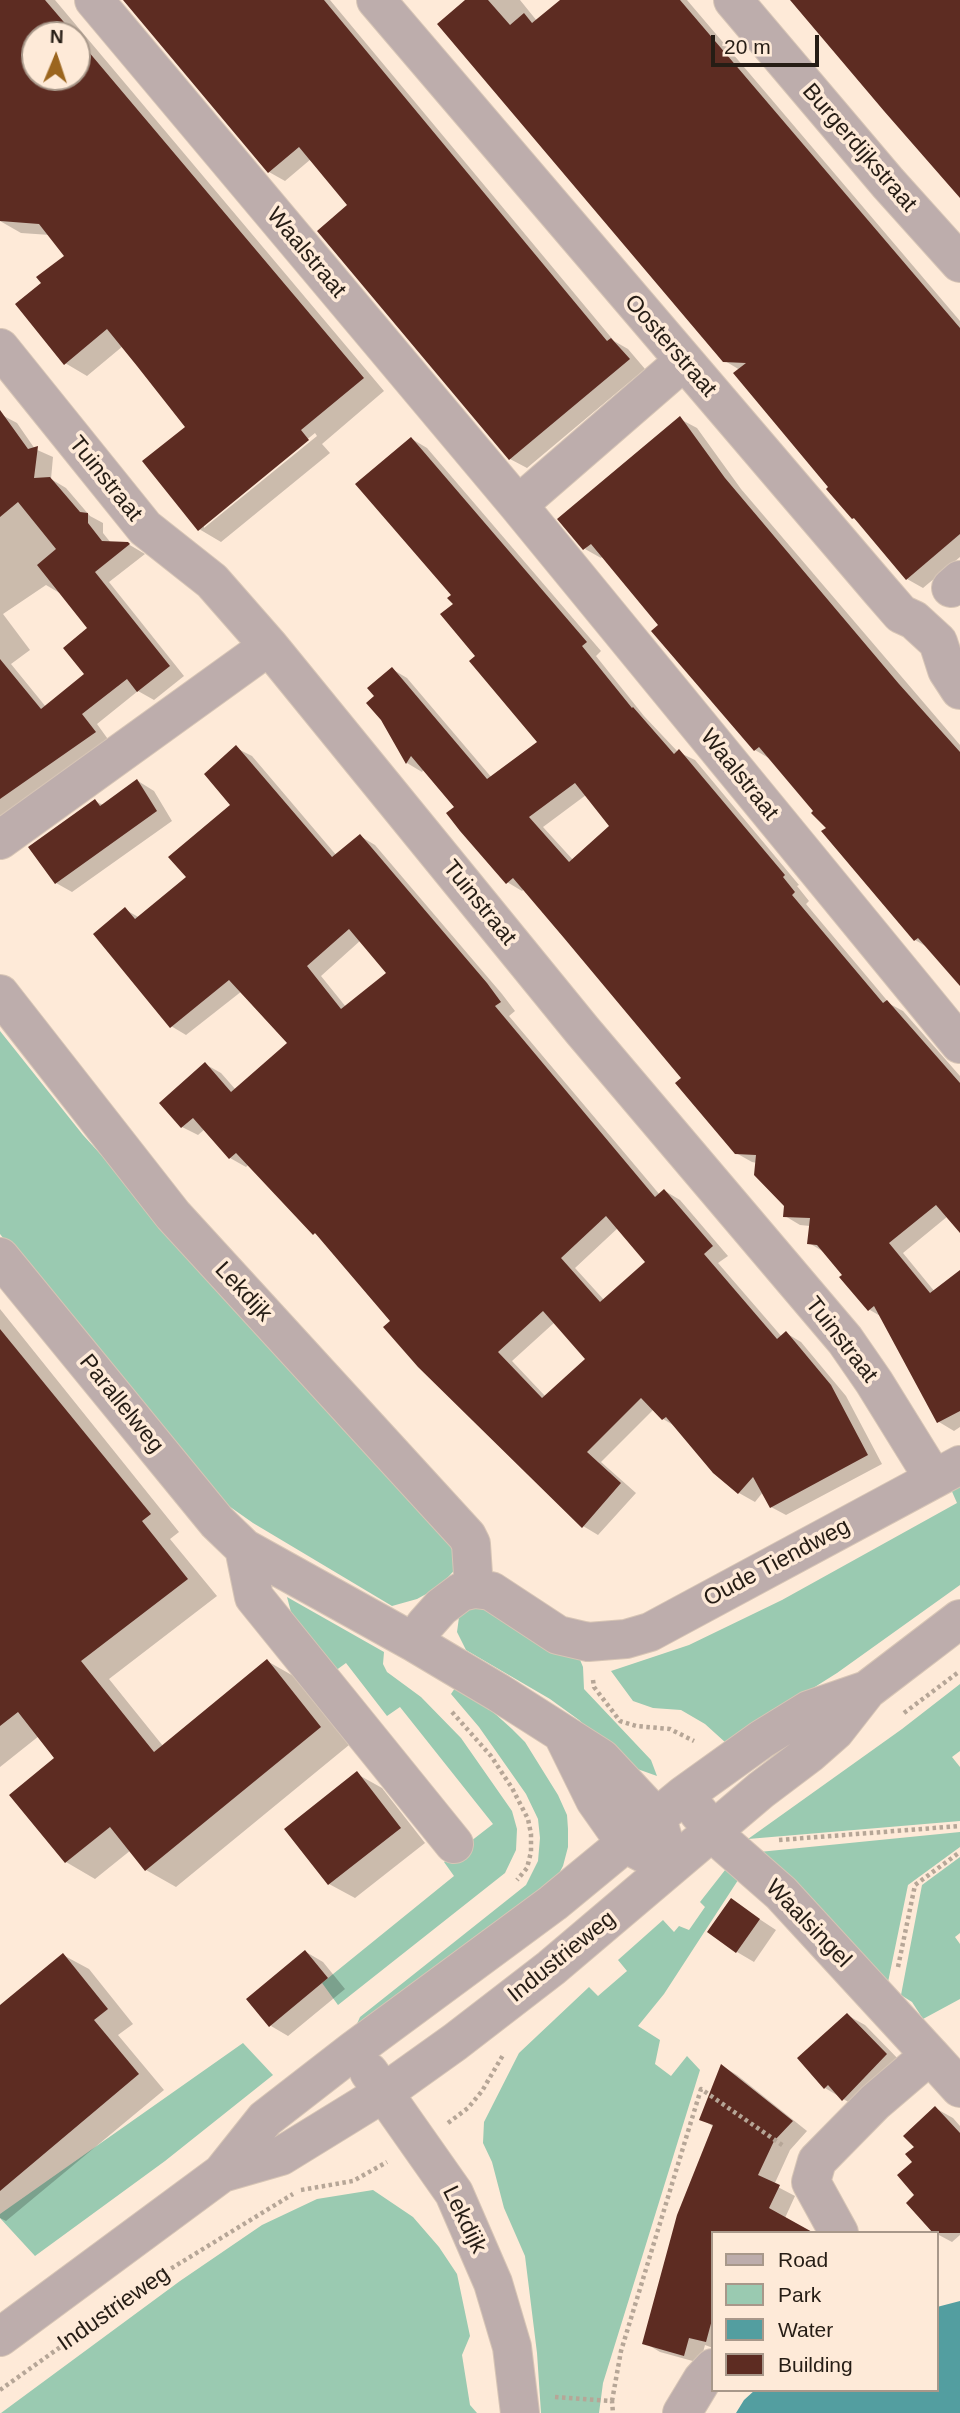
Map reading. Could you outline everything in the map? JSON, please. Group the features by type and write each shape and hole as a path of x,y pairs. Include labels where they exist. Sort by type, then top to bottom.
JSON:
{"street":[{"name":"Waalstraat","path":"94,0 518,505 960,1044"},
{"name":"Oosterstraat","path":"376,0 901,614 914,620 938,642 947,670 960,690"},
{"name":"Burgerdijkstraat","path":"733,0 888,183 960,263"},
{"name":"Tuinstraat","path":"0,348 145,528 212,581 269,646 582,1030 845,1340 874,1381 947,1472"},
{"path":"518,505 684,361"},
{"path":"0,840 269,646"},
{"name":"Lekdijk","path":"0,993 173,1215 467,1536 471,1544 474,1588"},
{"name":"Parallelweg","path":"0,1257 217,1522 244,1548 415,1643 601,1758 670,1807 671,1866"},
{"name":"Oude Tiendweg","path":"588,1642 626,1639 650,1632 947,1472"},
{"path":"244,1548 254,1597 454,1844"},
{"path":"415,1643 425,1625 441,1607 461,1592 474,1588 491,1591 558,1635 588,1642"},
{"name":"Industrieweg","path":"222,2173 281,2156 385,2092 455,2042 551,1968 671,1866 720,1837 835,1731 867,1690 960,1619"},
{"name":"Industrieweg","path":"0,2337 222,2173 265,2119 553,1903 718,1770 809,1710 867,1690"},
{"path":"563,1734 595,1800 626,1844 671,1866"},
{"name":"Waalsingel","path":"670,1807 720,1837 781,1893 960,2088"},
{"name":"Lekdijk","path":"354,2050 454,2193 493,2283 533,2405"},
{"path":"838,2231 811,2182 817,2161 875,2102 930,2056"},
{"path":"682,2413 702,2380 712,2369"}],"path":[{"path":"588,1642 594,1687 620,1721 636,1726 670,1729 694,1740 718,1770"},
{"path":"450,1710 491,1756 512,1788 527,1819 531,1834 531,1852"},
{"path":"720,1837 960,1826"},
{"path":"889,2009 915,1885 960,1852"},
{"path":"613,2413 612,2401 621,2351 701,2089 815,2168"},
{"name":"Industrieweg","path":"0,2390 167,2271 298,2191 353,2181 419,2144"},
{"path":"533,2405 612,2401"}],"green space":[{"path":"0,1031 83,1135 455,1544 461,1563 439,1587 417,1599 392,1606 253,1523 209,1492 0,1234"},
{"path":"960,1482 960,1585 837,1673 726,1743 705,1724 681,1710 653,1708 633,1701 611,1671 689,1645 782,1600 957,1503 950,1487"},
{"path":"287,1597 384,1652 383,1664 387,1672 421,1697 461,1738 512,1811 517,1829 516,1850 505,1873 338,2005 322,1983 454,1876 444,1862 493,1824 400,1707 387,1716 346,1663 335,1671 298,1624"},
{"path":"483,1605 576,1650 583,1667 584,1689 651,1760 657,1776 629,1766 579,1720 550,1699 466,1650 457,1632 460,1610"},
{"path":"960,1684 960,1751 952,1757 960,1767 960,1821 748,1839 902,1729"},
{"path":"455,1688 492,1711 525,1742 558,1795 567,1815 568,1829 568,1847 563,1866 555,1881 356,2026 360,2017 526,1885 538,1861 538,1819 526,1794 479,1727 451,1694"},
{"path":"960,1832 960,1847 908,1885 887,1987 759,1852"},
{"path":"960,1857 960,1933 955,1937 960,1944 960,1999 923,2019 912,2002 901,1995 922,1885"},
{"path":"729,1865 742,1874 664,1994 638,2026 660,2040 655,2064 671,2076 687,2056 700,2070 603,2383 599,2413 541,2413 537,2353 525,2256 504,2208 492,2162 483,2143 484,2122 519,2053 589,1987 598,1996 627,1971 618,1960 663,1920 674,1932 679,1926 689,1930 705,1907 700,1902"},
{"path":"243,2043 273,2075 165,2161 35,2256 0,2218 0,2214"},
{"path":"373,2190 413,2217 439,2247 457,2274 470,2336 462,2355 470,2405 477,2413 1,2413 180,2281 262,2225 317,2199"}],"water":[{"path":"960,2301 960,2413 736,2413 753,2392 939,2392 939,2306"}],"building":[{"path":"0,0 45,0 63,21 21,21 21,91 91,91 91,55 364,378 301,430 309,440 198,531 142,461 185,427 107,329 64,365 15,304 41,283 36,277 64,256 39,224 0,221"},
{"path":"123,0 324,0 607,341 611,338 630,359 509,460 317,231 347,205 299,147 268,173"},
{"path":"465,0 488,0 510,25 524,13 532,23 560,0 680,0 960,328 960,534 906,580 826,489 828,487 733,373 746,363 723,362 437,24"},
{"path":"790,0 960,0 960,198 884,111"},
{"path":"0,410 28,449 38,446 34,478 50,477 80,512 88,513 88,523 102,541 130,544 95,572 170,666 137,692 127,679 82,714 96,732 0,799 0,659 41,709 84,674 63,648 87,628 37,565 56,549 18,502 0,517"},
{"path":"680,416 725,478 960,752 960,986 918,938 914,941 821,831 826,828 759,747 754,751 651,631 658,625 591,544 583,550 557,519"},
{"path":"411,437 587,642 582,646 632,708 674,754 679,749 785,875 783,877 795,892 792,895 883,1003 887,1000 960,1083 960,1233 936,1205 889,1243 930,1293 960,1270 960,1411 937,1423 874,1306 868,1311 839,1277 842,1275 817,1245 807,1244 810,1218 783,1217 784,1206 754,1175 756,1155 735,1154 675,1083 681,1078 513,878 506,884 460,831 446,813 454,807 411,756 406,764 381,720 366,703 374,696 367,688 392,667 487,779 537,742 469,661 475,656 440,614 453,604 447,598 451,595 355,484","holes":["575,783 609,826 569,862 529,817"]},
{"path":"236,745 332,857 360,834 487,983 501,1002 495,1006 655,1197 664,1189 713,1246 704,1254 777,1339 786,1331 831,1385 868,1455 770,1508 753,1477 738,1494 713,1473 666,1417 662,1420 641,1398 587,1452 621,1483 582,1528 418,1367 383,1327 390,1321 315,1233 313,1235 236,1153 229,1159 193,1118 181,1128 159,1103 205,1062 231,1092 287,1043 229,980 170,1028 93,934 125,907 135,919 186,877 168,857 230,805 204,774","holes":["349,929 386,973 341,1009 307,966","606,1216 645,1262 600,1302 561,1258","543,1311 585,1359 542,1398 498,1352"]},
{"path":"137,779 157,811 55,884 28,847 95,799 100,806"},
{"path":"0,1329 151,1514 142,1521 188,1579 81,1661 154,1752 267,1659 321,1727 145,1871 110,1827 65,1863 9,1795 54,1758 18,1712 0,1726"},
{"path":"357,1771 401,1828 328,1885 284,1829"},
{"path":"731,1898 760,1919 736,1953 707,1932"},
{"path":"305,1950 328,1978 269,2027 246,1999"},
{"path":"63,1953 108,2009 94,2020 139,2074 0,2191 0,2005"},
{"path":"847,2013 887,2054 842,2101 828,2085 824,2089 797,2058"},
{"path":"721,2064 793,2121 774,2141 758,2175 780,2185 769,2208 810,2231 712,2231 712,2320 706,2342 689,2338 684,2356 642,2344 677,2215 713,2125 699,2120"},
{"path":"935,2106 960,2133 960,2233 931,2231 906,2203 914,2195 897,2175 912,2162 905,2154 914,2147 903,2136"}]}
